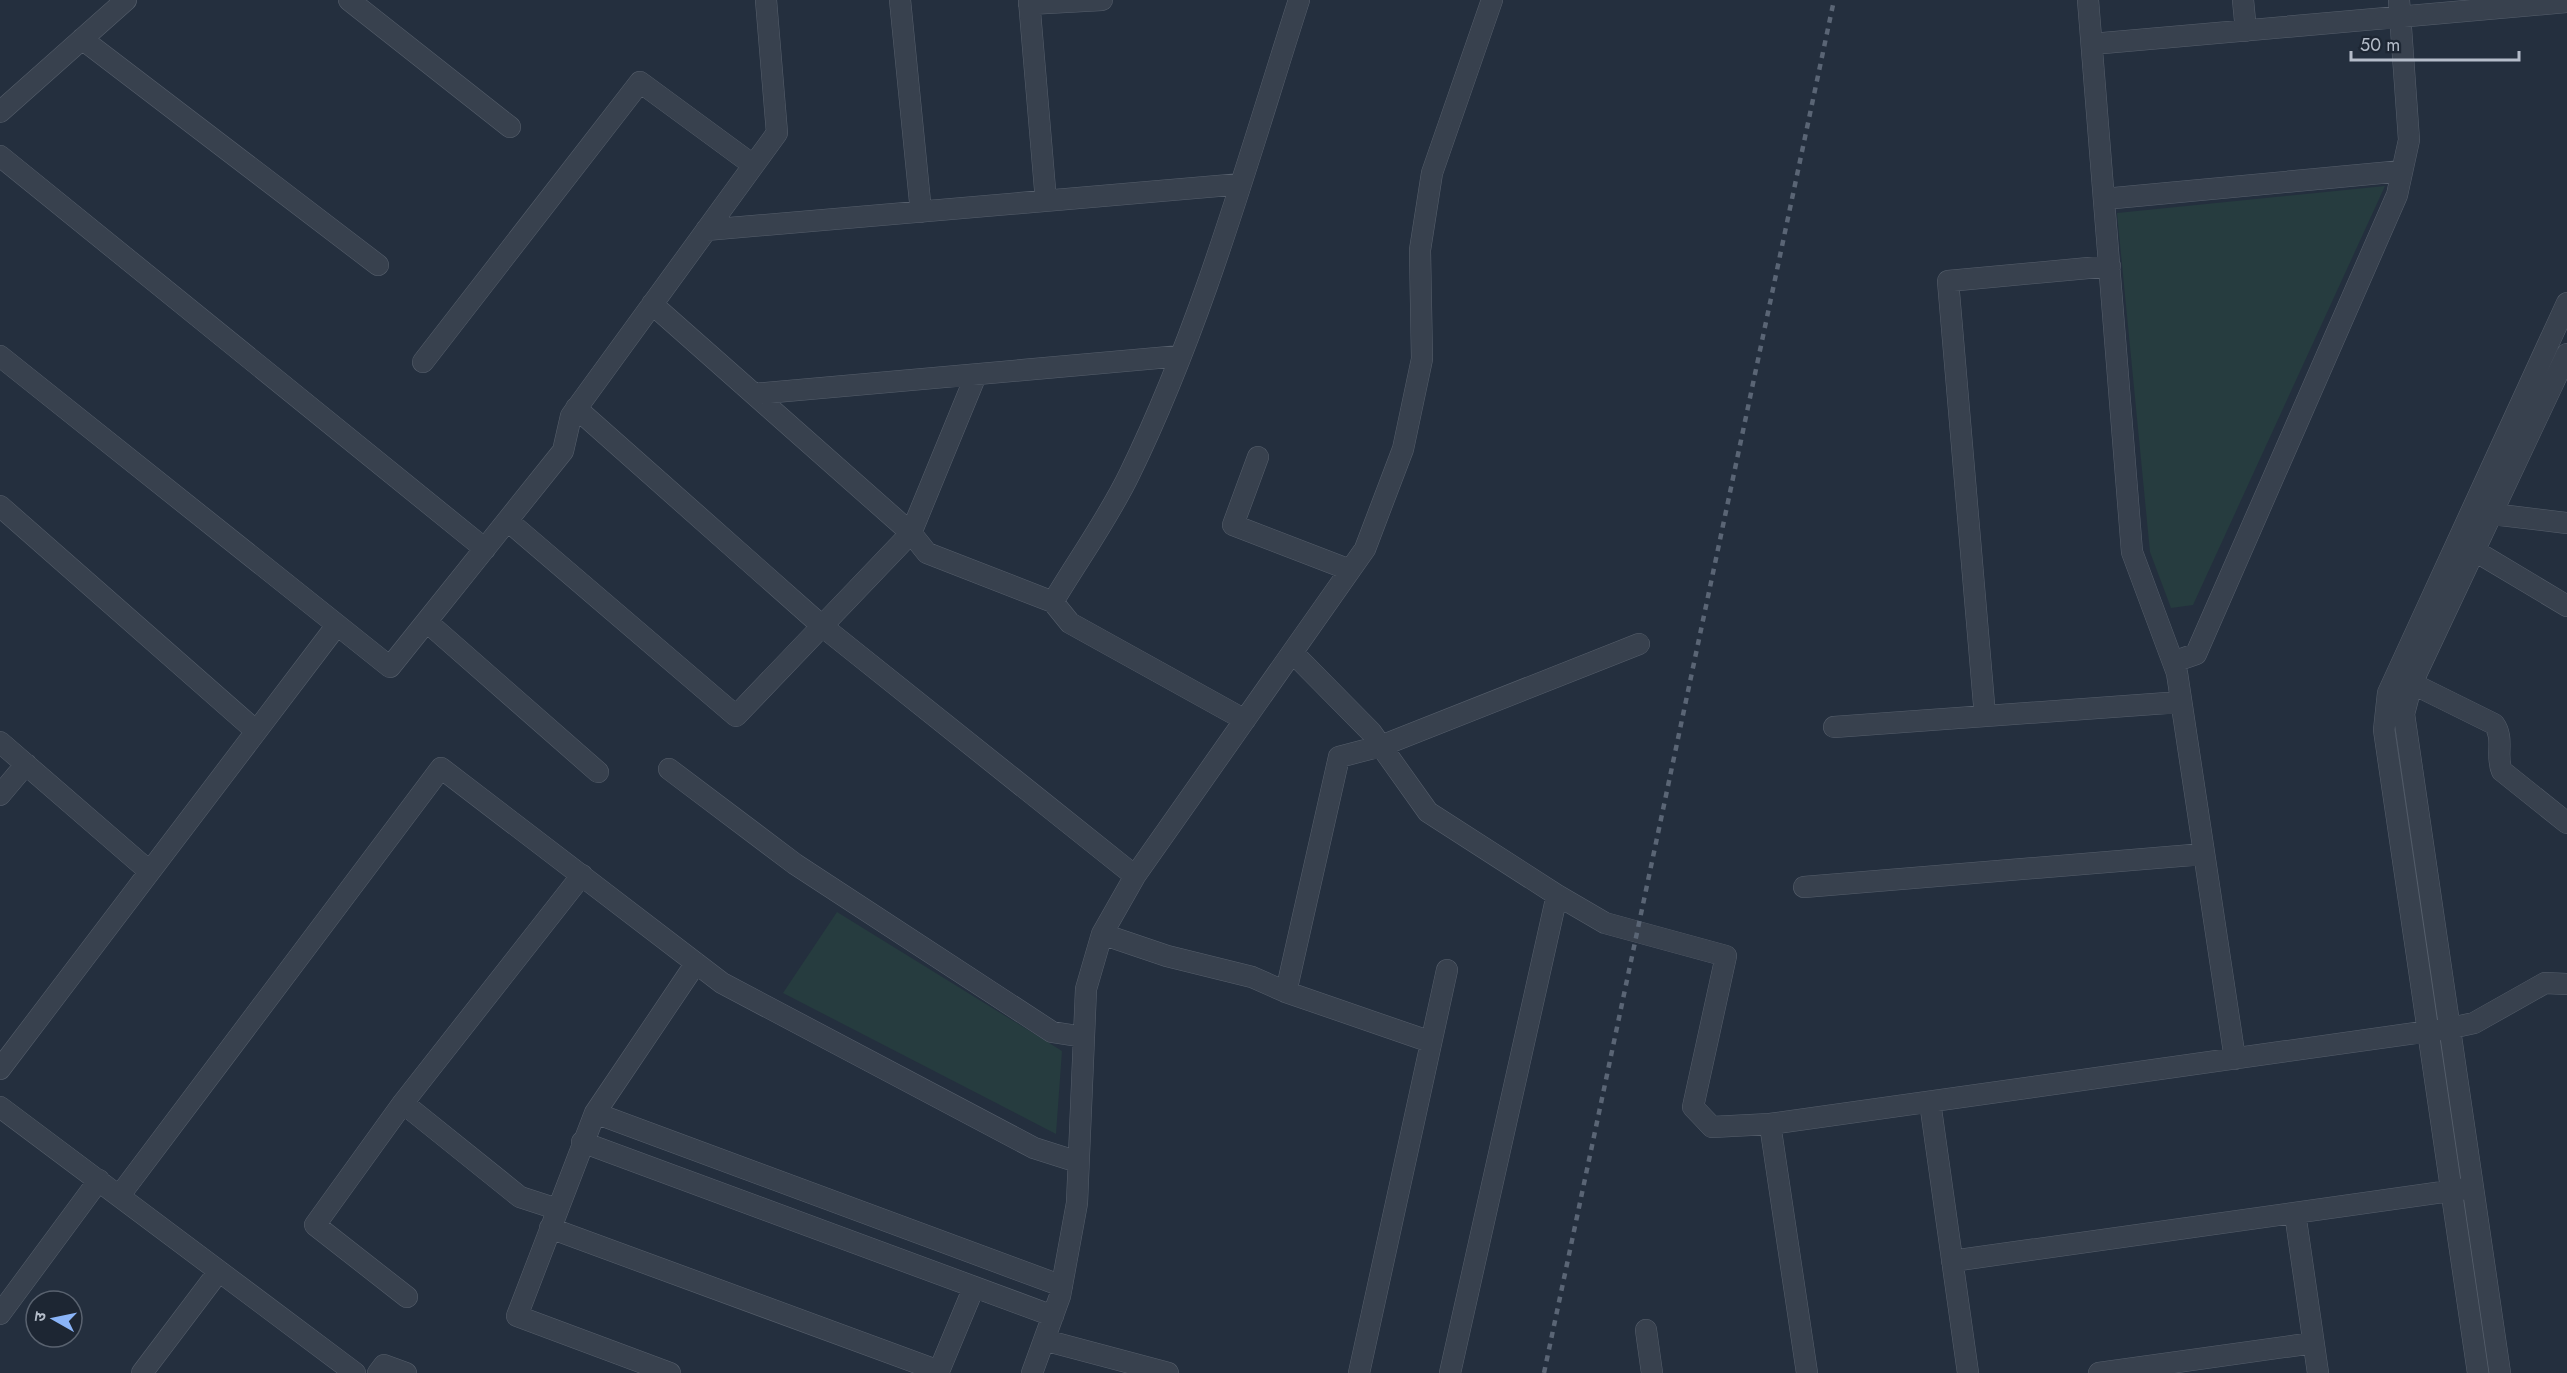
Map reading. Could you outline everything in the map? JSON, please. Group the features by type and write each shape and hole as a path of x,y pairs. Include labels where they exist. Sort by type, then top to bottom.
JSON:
{"street":[{"path":"0,112 126,0"},
{"path":"349,0 510,127"},
{"path":"0,356 390,667 563,451 570,416 777,133 766,0"},
{"path":"900,0 921,212"},
{"path":"1046,201 1029,2 1102,0"},
{"path":"1053,602 1129,475 1180,356 1240,184 1299,0"},
{"path":"1032,1373 1062,1287 1077,1203 1086,989 1102,934 1135,876 1365,549 1403,449 1422,359 1420,250 1432,173 1492,0"},
{"path":"2088,0 2133,552 2173,662 2235,1059"},
{"path":"2243,0 2246,31"},
{"path":"2092,44 2246,31 2399,8 2567,2"},
{"path":"2173,662 2196,654 2397,195 2409,140 2399,8"},
{"path":"82,39 378,265"},
{"path":"423,362 640,82 753,165"},
{"path":"0,156 485,549"},
{"path":"2104,199 2402,171"},
{"path":"706,230 1240,184"},
{"path":"1986,716 1948,281 2110,266"},
{"path":"2500,1373 2451,1028 2409,759 2404,714 2404,679 2567,303"},
{"path":"652,304 911,533 927,553 1053,602 1070,623 1245,720"},
{"path":"2478,1373 2384,730 2388,693 2404,679 2475,551 2567,354"},
{"path":"754,394 1180,356"},
{"path":"508,521 736,716 911,533 976,375"},
{"path":"576,408 822,626 1135,876"},
{"path":"1258,458 1233,525 1350,570"},
{"path":"0,506 256,731"},
{"path":"2492,514 2567,524"},
{"path":"2475,551 2567,606"},
{"path":"427,622 598,772"},
{"path":"0,1069 337,625"},
{"path":"1286,992 1339,757 1381,746 1639,644"},
{"path":"1293,653 1371,732 1428,813 1605,923 1726,956 1693,1107 1712,1127 1770,1124 2428,1032 2474,1023 2545,983 2567,984"},
{"path":"2404,679 2494,724 2500,735 2502,771 2567,823"},
{"path":"1834,727 2181,702"},
{"path":"0,742 149,871"},
{"path":"0,795 26,764"},
{"path":"120,1195 441,768 722,983 1034,1148 1078,1162"},
{"path":"669,769 795,864 1052,1032 1084,1037"},
{"path":"1804,887 2204,854"},
{"path":"407,1297 315,1225 403,1103 582,875"},
{"path":"1450,1373 1557,895"},
{"path":"1102,934 1167,956 1252,977 1286,992 1431,1042"},
{"path":"670,1373 517,1316 595,1113 696,963"},
{"path":"1359,1373 1447,970"},
{"path":"1930,1102 1968,1373"},
{"path":"403,1103 520,1197 554,1218 939,1371 974,1287"},
{"path":"0,1107 355,1373"},
{"path":"595,1113 1062,1287"},
{"path":"1770,1124 1807,1373"},
{"path":"582,1142 1053,1316"},
{"path":"0,1314 99,1180"},
{"path":"1952,1261 2474,1187"},
{"path":"2295,1213 2318,1373"},
{"path":"142,1373 219,1271"},
{"path":"1647,1330 1652,1373"},
{"path":"1044,1340 1168,1373"},
{"path":"2099,1373 2313,1343"},
{"path":"378,1373 384,1365 406,1373"}],"green space":[{"path":"2385,186 2193,605 2171,608 2150,552 2117,213"},
{"path":"837,912 1062,1051 1056,1134 783,993"}],"railway":[{"path":"1544,1373 1834,0"}]}
